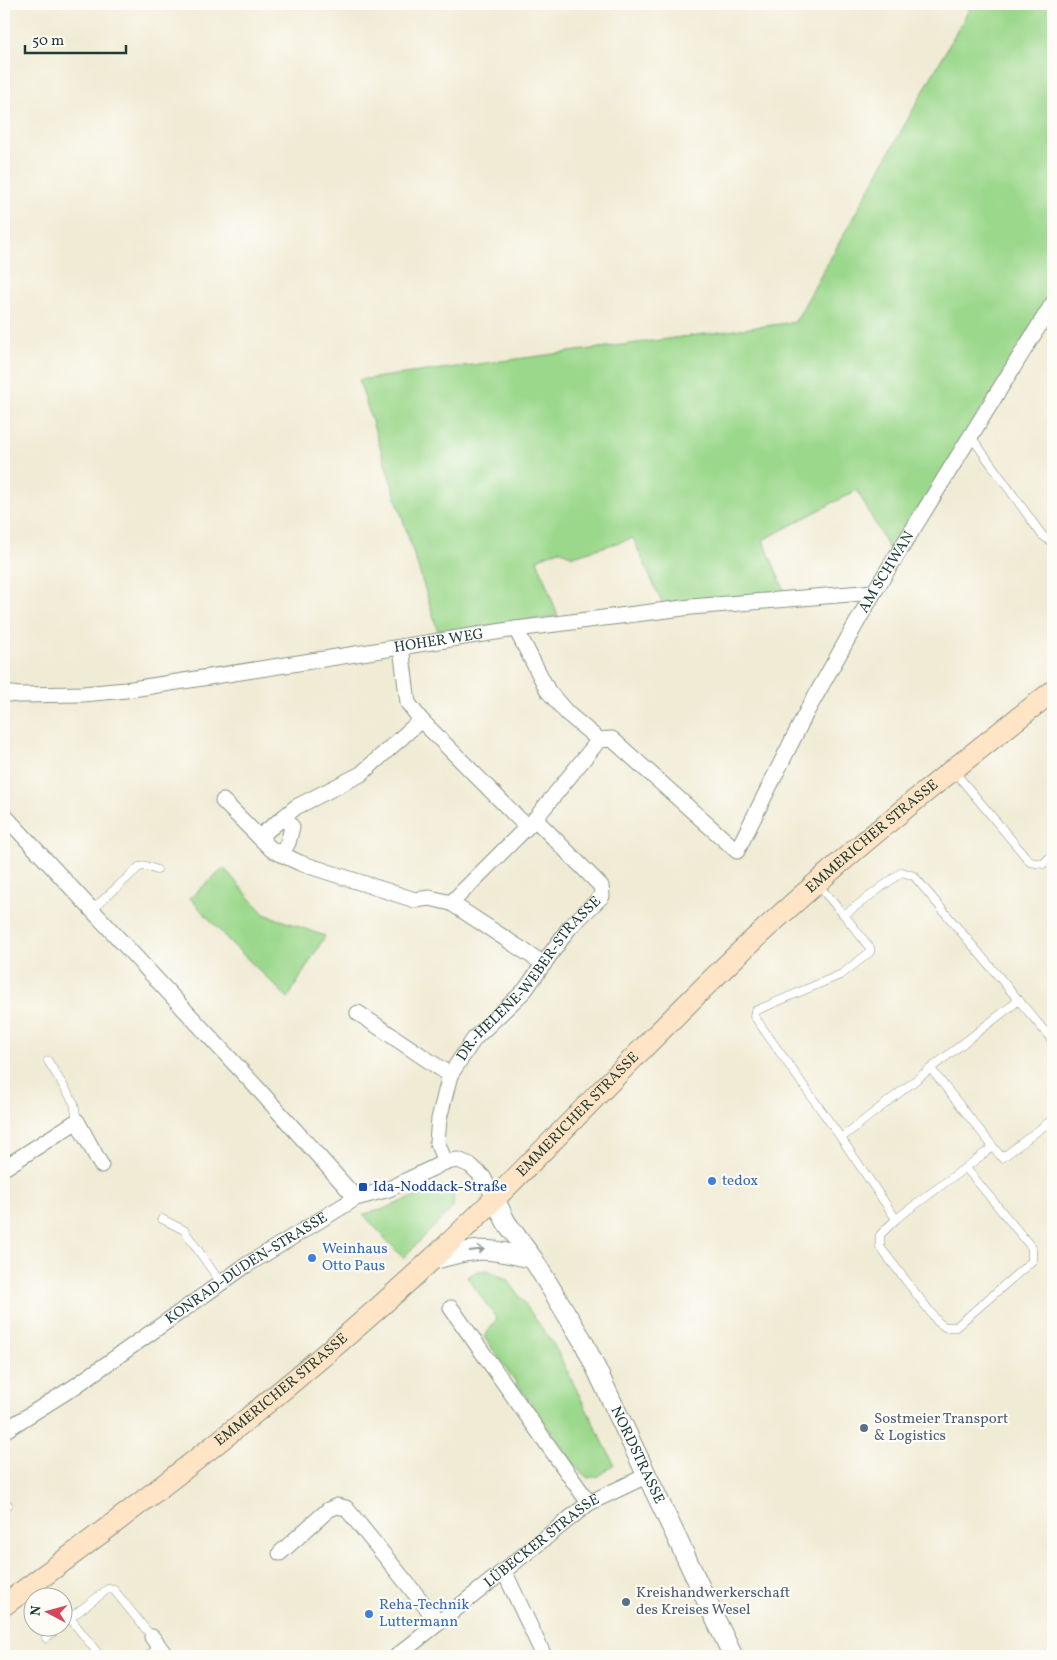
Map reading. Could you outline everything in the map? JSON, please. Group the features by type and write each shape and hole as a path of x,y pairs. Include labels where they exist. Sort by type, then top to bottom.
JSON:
{"main road":[{"name":"EMMERICHER STRASSE","path":"4,1605 191,1463 335,1345 430,1262 751,942 952,770 1053,691"}],"street":[{"name":"AM SCHWAN","path":"599,740 612,739 737,851 808,711 874,592 1053,303"},
{"name":"HOHER WEG","path":"4,693 19,695 65,694 126,690 516,629 691,608 874,592"},
{"path":"451,903 531,823 599,740 567,713 548,691 516,629"},
{"path":"401,647 408,703 421,720 531,823"},
{"path":"259,837 296,807 361,774 421,720"},
{"path":"223,801 271,850 300,863 416,900 430,898 451,903 544,964"},
{"path":"4,815 356,1198"},
{"path":"281,854 288,843 292,827 284,817"},
{"name":"DR.-HELENE-WEBER-STRASSE","path":"445,1162 437,1142 438,1119 450,1075 474,1039 525,990 569,928 602,896 601,886 531,823"},
{"name":"DR.-HELENE-WEBER-STRASSE","path":"358,1013 450,1075"},
{"path":"4,1168 77,1121 101,1164"},
{"path":"445,1162 458,1160 470,1165 483,1177 494,1197"},
{"name":"KONRAD-DUDEN-STRASSE","path":"4,1431 90,1376 245,1266 356,1198 389,1189 445,1162"},
{"name":"NORDSTRASSE","path":"494,1197 506,1222 533,1259 582,1341 648,1475 733,1656"},
{"path":"430,1262 459,1252 487,1249 533,1259"},
{"path":"451,1308 590,1503"},
{"name":"LÜBECKER STRASSE","path":"397,1656 590,1503 648,1475"},
{"path":"280,1553 328,1510 337,1506 346,1508 440,1623"},
{"path":"504,1571 544,1656"}],"lane":[{"path":"970,435 1042,535 1053,543"},
{"path":"952,770 1030,862 1043,864 1053,854"},
{"path":"92,909 139,867 146,866 157,870"},
{"path":"844,915 902,872 914,876 1053,1041"},
{"path":"817,884 870,948 870,952 842,974 755,1011 754,1016 896,1219"},
{"path":"841,1138 1019,1000"},
{"path":"48,1061 74,1103 77,1121"},
{"path":"931,1069 1002,1158 1053,1119"},
{"path":"966,1168 1032,1248 1032,1261 956,1327 945,1327 938,1322 880,1247 880,1235 896,1219 993,1147"},
{"path":"162,1220 184,1230 221,1283"},
{"path":"4,1501 8,1506 4,1508"},
{"path":"72,1616 108,1588 114,1590 156,1649"},
{"path":"72,1621 100,1656"}],"green space":[{"path":"972,4 1053,4 1053,69 1050,73 1053,75 1053,296 891,553 857,490 763,540 785,592 663,606 633,538 573,556 559,550 537,559 558,616 439,634 359,380 795,322"},
{"path":"224,868 264,914 325,936 288,998 231,943 190,898"},
{"path":"441,1186 449,1188 453,1193 453,1208 403,1258 363,1214 381,1210"},
{"path":"488,1270 508,1280 554,1345 614,1464 599,1476 588,1478 578,1470 484,1337 497,1319 467,1277 477,1271"}],"place":[{"name":"tedox","path":"712,1181"},
{"name":"Ida-Noddack-Straße","path":"363,1187"},
{"name":"Weinhaus Otto Paus","path":"312,1258"},
{"name":"Sostmeier Transport & Logistics","path":"864,1428"},
{"name":"Kreishandwerkerschaft des Kreises Wesel","path":"626,1602"},
{"name":"Reha-Technik Luttermann","path":"369,1614"}]}
